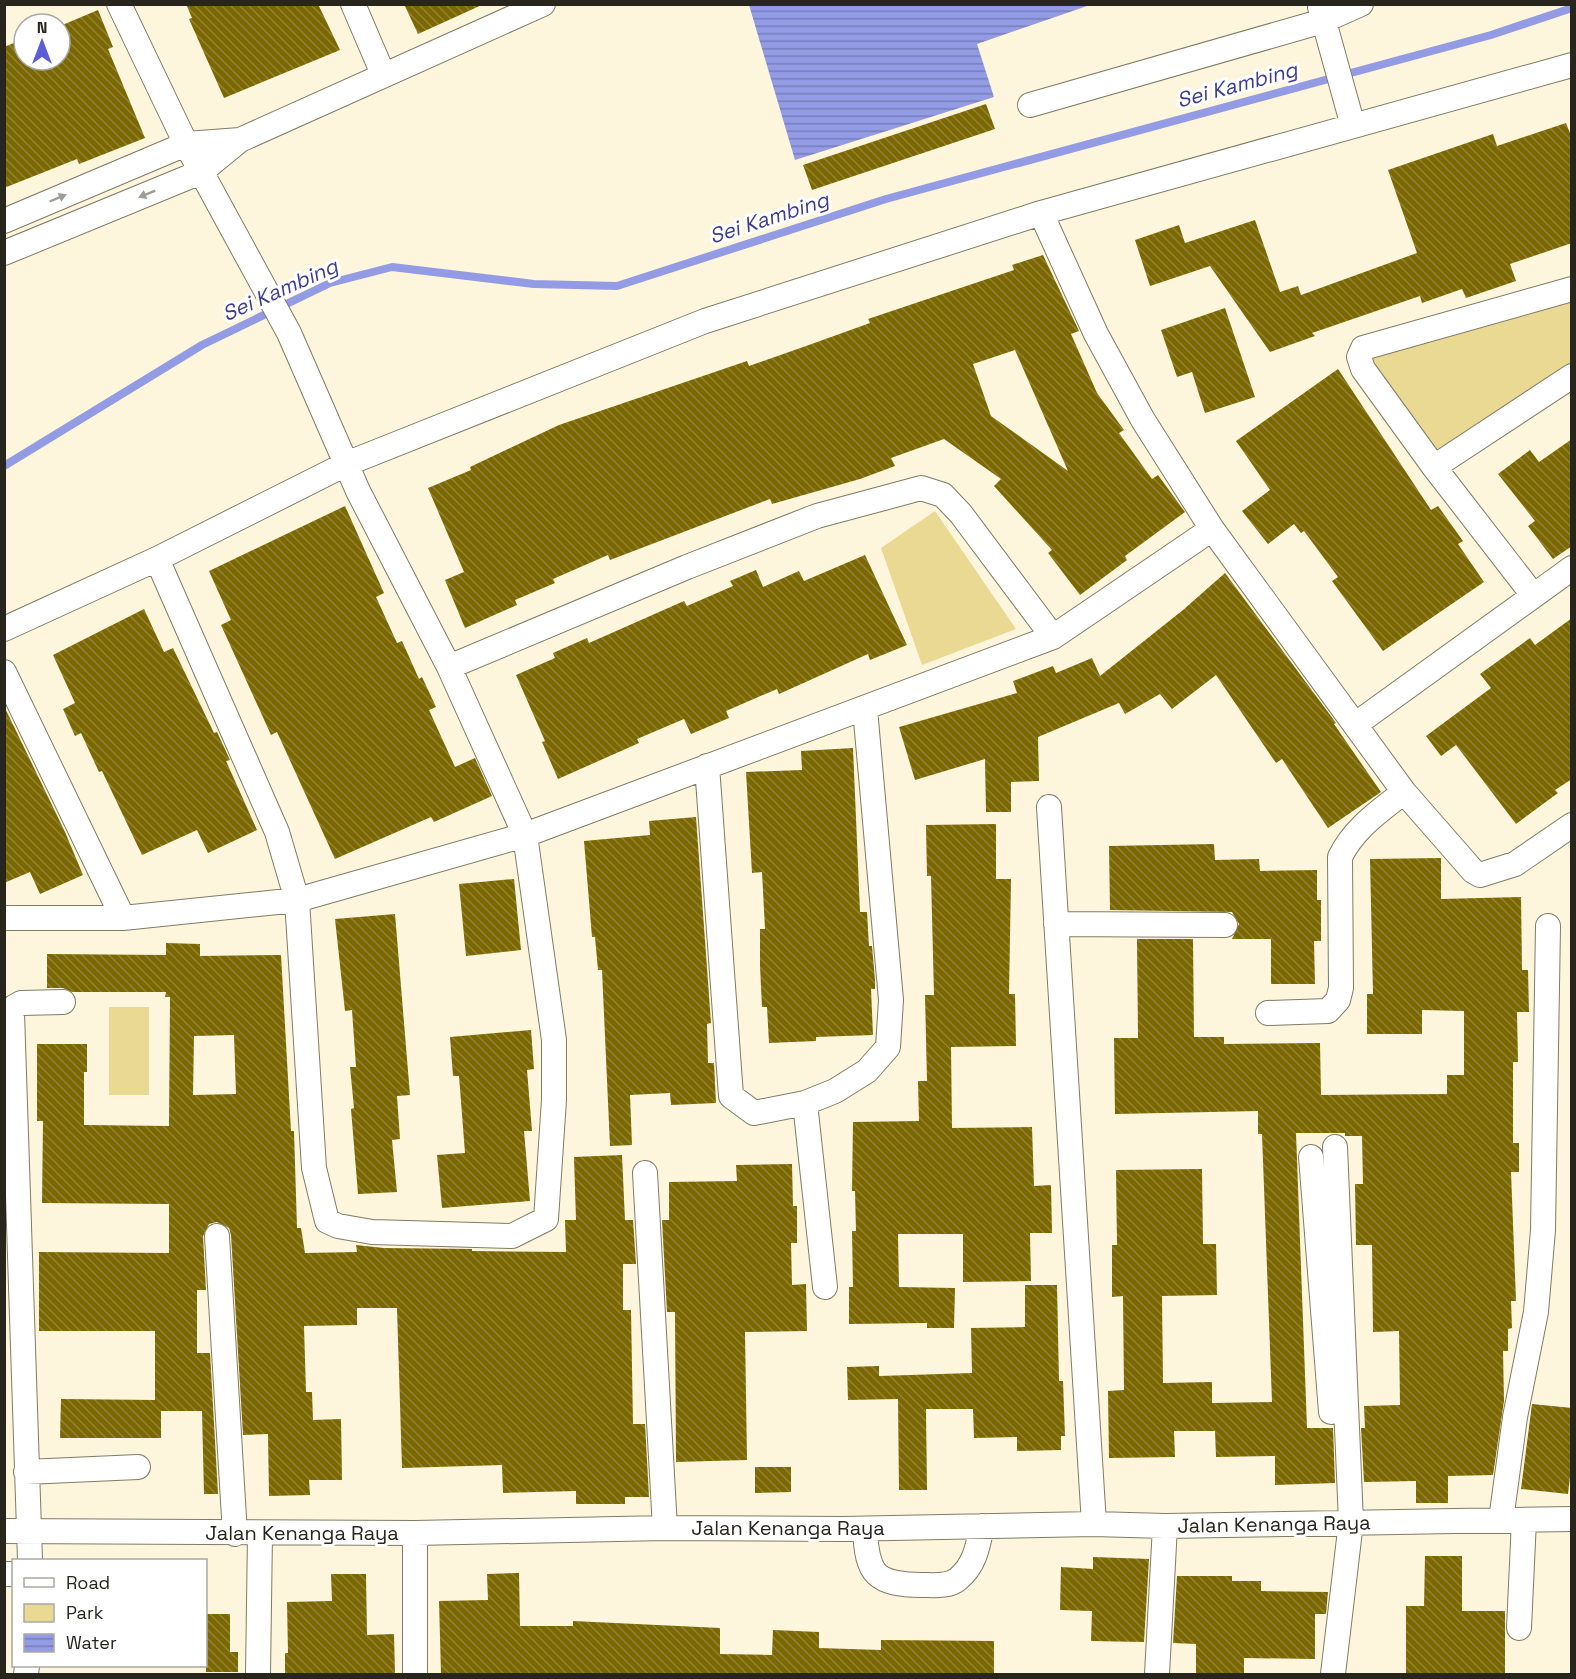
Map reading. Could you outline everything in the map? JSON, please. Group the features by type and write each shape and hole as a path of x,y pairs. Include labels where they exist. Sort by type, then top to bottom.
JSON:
{"street":[{"path":"118,4 186,144 266,287 289,333 346,464 403,582 449,668 525,835 554,1040 554,1100 546,1219 512,1236 372,1232 338,1226 327,1221 314,1167 297,900 277,832 157,559"},
{"path":"353,4 383,74"},
{"path":"1030,105 1324,22 1361,4"},
{"path":"4,253 201,172 240,140 383,74 542,5"},
{"path":"1324,22 1353,126"},
{"path":"4,629 157,559 346,464 705,321 1041,213 1572,65"},
{"path":"4,220 186,144 240,140"},
{"path":"1041,213 1096,334 1143,420 1212,529 1404,792 1473,871 1480,875 1515,864 1572,825"},
{"path":"1533,595 1434,467 1363,369 1359,357 1363,348 1572,289"},
{"path":"1434,467 1572,376"},
{"path":"449,668 687,567 817,516 921,488 943,495 961,514 1053,637"},
{"path":"4,918 123,918 297,900 525,835 1053,637 1212,529"},
{"path":"1356,724 1572,568"},
{"path":"4,672 123,918"},
{"path":"707,766 731,1096 754,1113 806,1103 835,1091 867,1071 888,1047 891,1000 865,709"},
{"path":"1268,1014 1328,1011 1338,1000 1341,988 1340,857 1347,842 1360,828 1404,792"},
{"path":"1049,807 1094,1524"},
{"path":"1056,924 1225,925"},
{"path":"1519,1628 1513,1520 1515,1417 1536,1312 1543,1230 1548,926"},
{"path":"30,1559 12,1013 14,1006 21,1003 63,1002"},
{"path":"806,1103 825,1287"},
{"path":"1333,1674 1344,1522 1335,1147"},
{"path":"1311,1157 1344,1522"},
{"path":"645,1173 665,1528"},
{"path":"217,1236 235,1534"},
{"path":"26,1472 138,1467"},
{"name":"Jalan Kenanga Raya","path":"4,1531 235,1534 416,1533 665,1528 865,1529 1094,1524 1165,1526 1572,1519"},
{"path":"865,1529 866,1554 877,1575 892,1584 940,1585 957,1580 977,1554 982,1526"},
{"path":"1157,1674 1165,1526"},
{"path":"416,1533 416,1674"},
{"path":"258,1674 260,1534"}],"green space":[{"path":"1571,296 1571,372 1436,459 1363,354"},
{"path":"935,511 1016,629 922,665 881,548"},
{"path":"109,1007 149,1007 149,1095 109,1095"}],"water":[{"path":"749,4 1090,5 977,44 994,97 795,160"}],"building":[{"path":"186,4 318,4 340,50 224,98 189,19 192,18"},
{"path":"404,4 484,4 418,34"},
{"path":"98,10 113,47 108,49 145,138 79,164 77,159 4,188 4,47 12,44 12,72 72,72 72,21"},
{"path":"986,104 995,129 812,190 803,165"},
{"path":"1566,123 1572,138 1572,243 1510,264 1516,281 1466,298 1462,289 1422,303 1420,296 1312,333 1315,336 1270,352 1210,266 1150,286 1135,240 1179,225 1185,243 1255,220 1280,292 1298,286 1301,295 1417,253 1388,170 1493,134 1497,146"},
{"path":"1043,255 1079,331 1071,334 1097,393 1124,430 1119,433 1152,479 1158,475 1185,512 1125,556 1127,560 1080,595 1048,553 1052,550 994,486 1001,479 944,439 891,458 895,466 860,479 772,504 770,499 610,560 608,555 553,579 555,583 515,600 517,605 465,628 445,580 464,572 428,488 471,470 470,467 559,425 747,361 749,366 806,346 870,323 868,319 1014,270 1012,265","holes":["1015,350 1068,471 991,416 973,364"]},
{"path":"1225,308 1255,397 1205,413 1192,372 1177,377 1161,330"},
{"path":"1338,369 1431,510 1438,506 1463,541 1458,544 1484,582 1383,651 1332,581 1338,577 1304,531 1301,533 1294,524 1268,544 1242,511 1270,490 1236,441"},
{"path":"1572,439 1572,546 1553,559 1528,526 1535,521 1498,474 1530,450 1539,462"},
{"path":"345,506 384,593 376,597 397,643 402,641 419,679 422,677 436,707 429,710 455,767 475,758 492,796 434,822 431,817 335,859 277,732 271,735 221,625 231,620 209,571"},
{"path":"865,555 907,645 870,660 868,654 779,694 777,689 726,711 729,718 691,734 684,719 637,739 639,743 558,779 542,742 545,741 516,675 555,658 553,653 587,638 589,643 684,601 687,606 733,586 730,581 756,570 763,587 799,571 804,581"},
{"path":"1225,573 1336,723 1334,724 1381,792 1328,828 1282,759 1276,763 1216,675 1172,709 1160,694 1125,714 1119,703 1038,737 1039,781 1011,782 1011,812 986,812 985,759 915,780 899,727 1017,693 1013,681 1053,666 1056,673 1092,658 1100,676 1183,610"},
{"path":"144,609 164,652 173,648 214,733 217,732 230,760 226,761 257,830 208,853 197,830 142,855 102,771 99,772 81,733 75,736 63,709 75,703 53,655"},
{"path":"1572,618 1572,779 1555,790 1558,793 1516,824 1456,745 1441,756 1426,736 1491,688 1480,674 1530,638 1535,645"},
{"path":"4,706 65,832 83,875 40,894 30,872 4,883"},
{"path":"853,748 860,912 867,912 869,946 872,946 875,980 875,989 871,989 873,1035 816,1037 816,1041 769,1043 767,1007 762,1007 760,966 760,929 765,929 762,872 752,873 746,772 802,770 801,751"},
{"path":"696,817 711,1023 707,1024 708,1063 714,1063 716,1103 671,1105 670,1093 630,1095 632,1145 610,1146 602,970 598,970 595,937 592,937 584,841 650,835 649,821"},
{"path":"996,824 996,879 1011,879 1009,994 1015,994 1016,1046 951,1047 952,1128 1032,1127 1034,1186 1051,1185 1052,1233 1030,1233 1031,1281 963,1282 963,1234 898,1234 899,1287 955,1288 954,1328 927,1328 927,1323 849,1324 849,1287 853,1287 852,1231 856,1231 855,1191 852,1191 853,1122 919,1121 918,1081 927,1081 925,995 934,995 931,876 927,876 926,825"},
{"path":"1214,844 1215,860 1259,859 1260,871 1317,870 1317,900 1321,900 1321,941 1314,941 1315,984 1271,984 1271,939 1232,939 1239,924 1232,912 1110,910 1109,846"},
{"path":"1441,858 1441,899 1521,897 1522,970 1528,970 1529,1012 1517,1012 1518,1062 1513,1062 1513,1143 1519,1143 1519,1172 1511,1172 1516,1301 1511,1301 1512,1328 1508,1329 1508,1351 1503,1351 1504,1401 1493,1475 1448,1476 1448,1503 1416,1503 1416,1481 1364,1482 1361,1428 1365,1428 1364,1406 1400,1405 1399,1331 1373,1332 1372,1245 1356,1245 1355,1184 1363,1184 1362,1136 1345,1136 1345,1133 1296,1133 1307,1428 1333,1428 1335,1483 1275,1485 1275,1456 1216,1457 1215,1431 1174,1431 1175,1457 1109,1458 1108,1391 1124,1390 1123,1296 1112,1297 1112,1245 1117,1245 1116,1170 1202,1169 1203,1244 1216,1244 1217,1295 1162,1296 1163,1383 1212,1382 1212,1403 1272,1402 1262,1134 1258,1134 1258,1111 1115,1114 1114,1038 1138,1038 1137,939 1193,939 1194,1037 1224,1037 1224,1044 1320,1043 1321,1095 1447,1094 1447,1075 1464,1075 1464,1011 1422,1010 1422,1034 1367,1034 1367,994 1373,994 1370,859"},
{"path":"514,879 521,950 466,956 459,884"},
{"path":"395,914 410,1095 397,1096 400,1139 392,1140 397,1192 358,1194 351,1109 354,1108 350,1067 356,1067 352,1010 345,1011 335,919"},
{"path":"166,943 200,944 200,956 281,955 291,1131 294,1131 297,1228 301,1228 305,1253 357,1252 356,1245 384,1248 472,1249 472,1251 566,1252 565,1220 576,1220 574,1157 622,1155 625,1220 633,1220 636,1264 623,1264 623,1310 631,1310 633,1424 645,1424 649,1497 625,1497 625,1504 576,1504 576,1491 503,1493 502,1465 402,1468 397,1308 357,1308 357,1325 304,1326 306,1392 312,1392 313,1420 341,1419 342,1480 309,1480 310,1495 269,1496 268,1434 243,1435 231,1235 229,1228 217,1222 209,1224 203,1236 206,1290 197,1290 197,1353 210,1353 218,1494 204,1494 202,1411 161,1411 161,1438 60,1438 61,1399 155,1400 155,1331 39,1331 39,1252 169,1253 169,1204 42,1203 43,1121 37,1121 37,1044 87,1044 87,1072 84,1072 84,1125 169,1126 170,997 165,997 166,992 72,992 63,988 47,988 47,954 166,955","holes":["234,1035 236,1094 193,1095 194,1036"]},
{"path":"531,1030 534,1069 527,1070 532,1131 524,1131 530,1201 442,1208 437,1155 465,1153 459,1076 453,1076 450,1037"},
{"path":"792,1164 793,1206 797,1206 797,1243 791,1243 792,1285 806,1284 807,1331 745,1332 747,1460 676,1462 675,1312 667,1312 662,1220 669,1220 669,1182 737,1181 736,1165"},
{"path":"1025,1285 1057,1285 1059,1381 1063,1381 1065,1436 1061,1436 1061,1450 1017,1451 1017,1437 974,1438 973,1409 926,1409 927,1490 899,1490 898,1399 848,1400 847,1367 879,1366 879,1376 972,1373 971,1328 1025,1327"},
{"path":"1532,1404 1572,1408 1572,1460 1568,1494 1521,1489"},
{"path":"755,1467 791,1467 791,1492 755,1493"},
{"path":"1425,1556 1462,1556 1462,1611 1505,1611 1505,1674 1406,1673 1406,1606 1424,1606"},
{"path":"1093,1557 1149,1559 1144,1642 1091,1641 1092,1611 1060,1610 1061,1567 1093,1569"},
{"path":"519,1573 520,1626 573,1626 573,1621 720,1628 720,1654 772,1655 773,1630 819,1632 819,1648 881,1650 881,1640 994,1641 994,1674 441,1674 439,1601 488,1600 487,1574"},
{"path":"331,1574 366,1574 367,1635 394,1634 395,1674 285,1674 285,1653 288,1653 287,1602 332,1601"},
{"path":"1177,1576 1232,1576 1232,1581 1261,1581 1261,1591 1328,1592 1326,1614 1315,1614 1315,1659 1244,1658 1244,1674 1196,1674 1196,1644 1173,1643"},
{"path":"207,1614 230,1614 230,1652 238,1652 238,1672 206,1672"}],"waterway":[{"name":"Sei Kambing","path":"4,466 202,345 330,283 392,267 534,284 617,286 886,199 1491,35 1572,8"}]}
